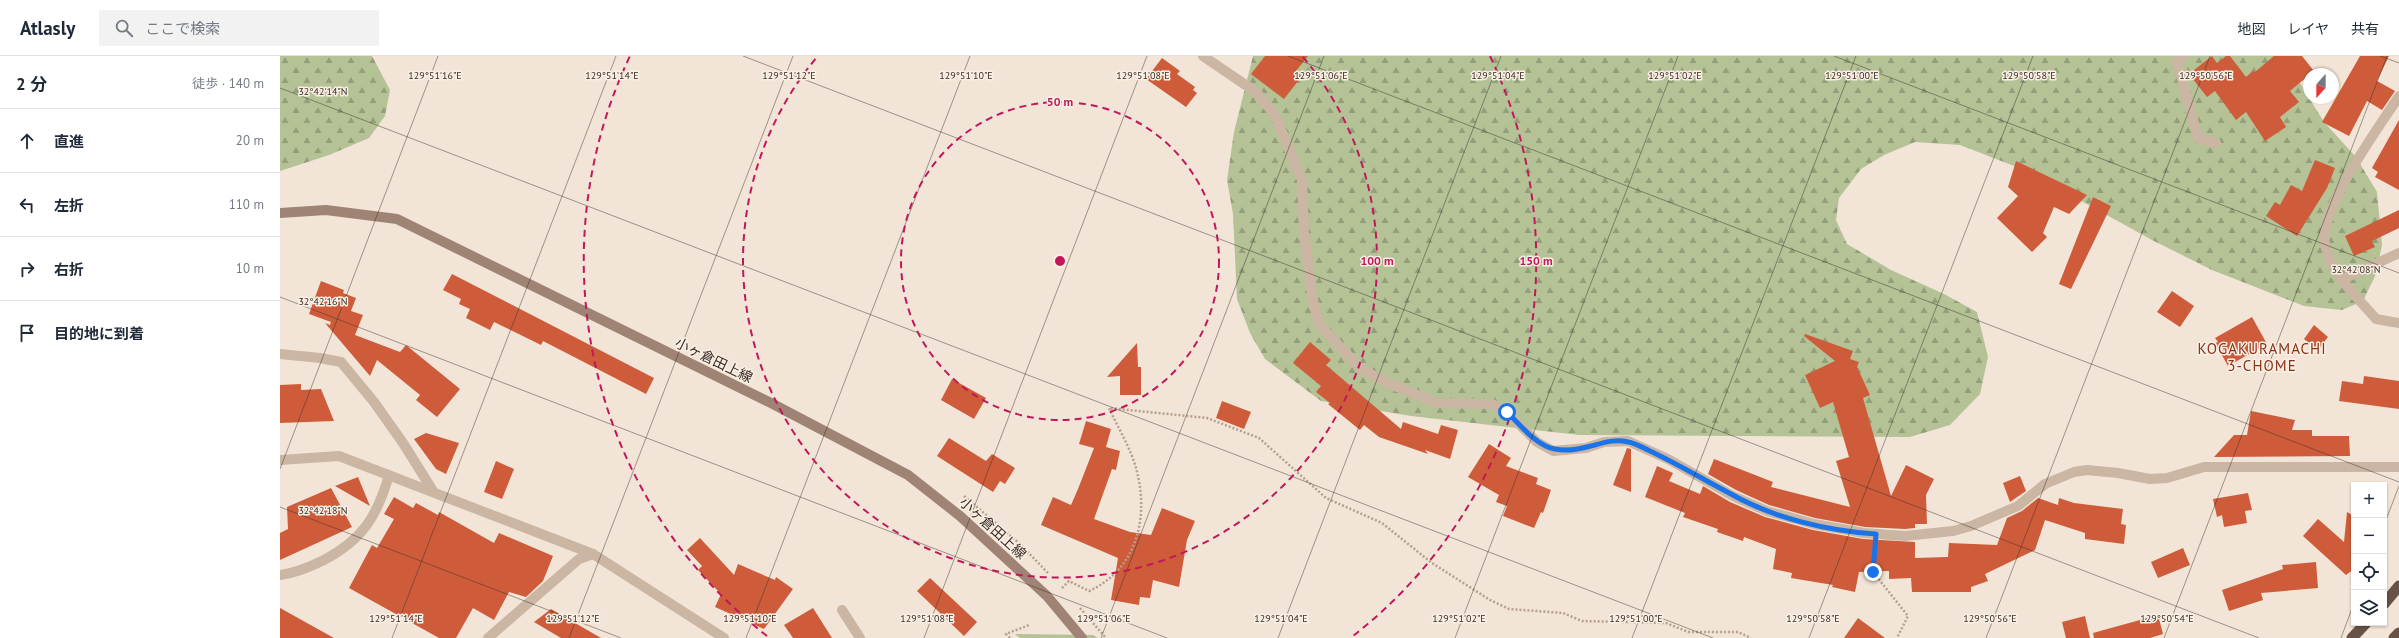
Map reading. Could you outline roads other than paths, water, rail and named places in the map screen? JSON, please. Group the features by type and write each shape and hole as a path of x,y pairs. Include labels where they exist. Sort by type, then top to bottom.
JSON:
{"highway":[{"path":"2387,600 2399,586"},
{"path":"2352,638 2363,626"},
{"path":"2394,638 2399,633"}],"main road":[{"name":"小ヶ倉田上線","path":"280,213 326,210 397,219 771,403 908,475 960,516 1047,596 1082,638"}],"street":[{"path":"1203,56 1256,92 1275,116 1302,180 1304,232 1312,296 1319,324 1361,369 1388,383 1437,403 1492,404 1507,412 1537,442 1553,451 1586,448 1604,442 1628,441 1668,460 1733,496 1767,511 1814,524 1876,534 1905,536 1953,531 1971,526 2018,506 2045,484 2074,472 2087,470 2150,479 2166,478 2204,467 2399,467"},
{"path":"2183,56 2177,61 2198,138 2216,143"},
{"path":"2399,96 2334,202 2325,231 2325,244 2334,268 2376,319 2396,324 2399,323"},
{"path":"2343,279 2399,253"},
{"path":"280,354 320,358 341,362 374,402 403,443 432,491"},
{"path":"280,460 339,456 593,554 724,638"},
{"path":"280,575 291,574 315,565 354,542 371,519 384,492 389,475"},
{"path":"488,638 578,559 593,554"},
{"path":"842,610 860,638"}],"district":[{"name":"KOGAKURAMACHI 3-CHOME","path":"2262,358"}]}
